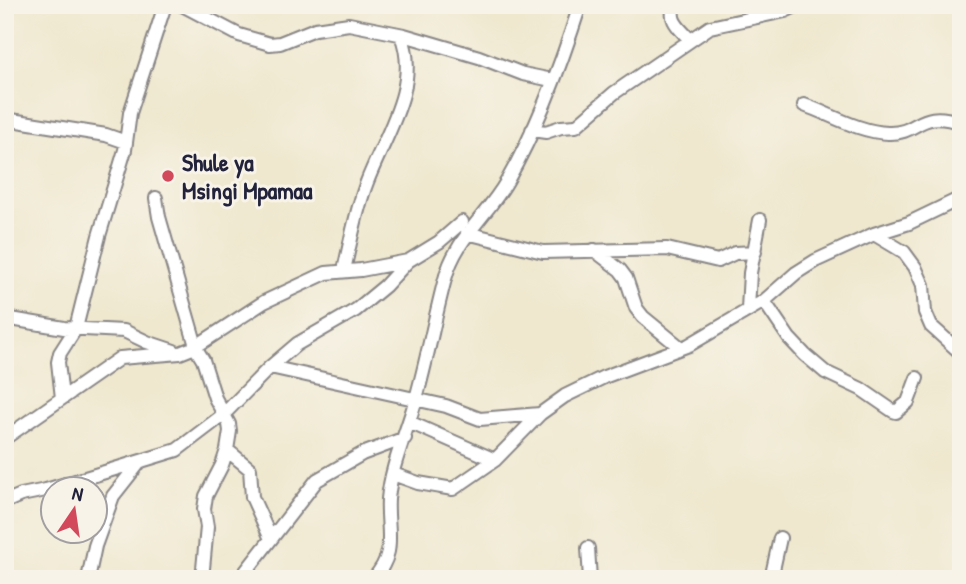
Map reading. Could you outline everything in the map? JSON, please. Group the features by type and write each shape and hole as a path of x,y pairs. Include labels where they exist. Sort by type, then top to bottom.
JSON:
{"street":[{"path":"62,398 58,362 60,353 76,328 126,142 130,113 165,5"},
{"path":"183,5 239,35 270,44 280,43 315,29 345,24 401,35 479,57 523,74 552,80"},
{"path":"5,502 177,450 223,415 270,367 306,338 356,310 408,261 464,227 494,202 533,130 580,5"},
{"path":"676,5 672,11 673,19 690,40"},
{"path":"533,130 546,132 576,126 614,93 710,27 785,11 798,5"},
{"path":"344,270 357,209 394,121 407,76 408,59 401,35"},
{"path":"804,105 857,125 889,133 936,117 961,123"},
{"path":"5,119 106,135 126,142"},
{"path":"156,198 195,346 230,431 227,450 206,495 202,579"},
{"path":"393,474 418,483 453,489 495,460 540,414 565,396 604,377 681,348 764,301 803,268 874,234 909,223 961,198"},
{"path":"748,309 750,273 760,220"},
{"path":"464,227 535,251 667,249 718,261 735,253 755,252"},
{"path":"373,579 383,566 390,546 388,503 393,474 416,401 445,278 464,227"},
{"path":"874,234 904,252 923,285 925,312 931,327 961,352"},
{"path":"594,250 626,278 636,308 643,317 681,348"},
{"path":"5,438 120,358 180,353 264,302 326,273 408,261"},
{"path":"764,301 789,338 805,355 825,372 861,389 893,411 897,412 908,402 917,378"},
{"path":"5,318 64,328 127,331 147,342 180,353"},
{"path":"270,367 446,406 480,419 540,414"},
{"path":"409,422 495,460"},
{"path":"240,579 317,480 362,454 405,438"},
{"path":"227,450 250,468 253,497 271,539"},
{"path":"88,579 95,546 113,496 139,462"},
{"path":"771,579 780,538"},
{"path":"588,548 590,579"}],"place":[{"name":"Shule ya Msingi Mpamaa","path":"168,176"}]}
